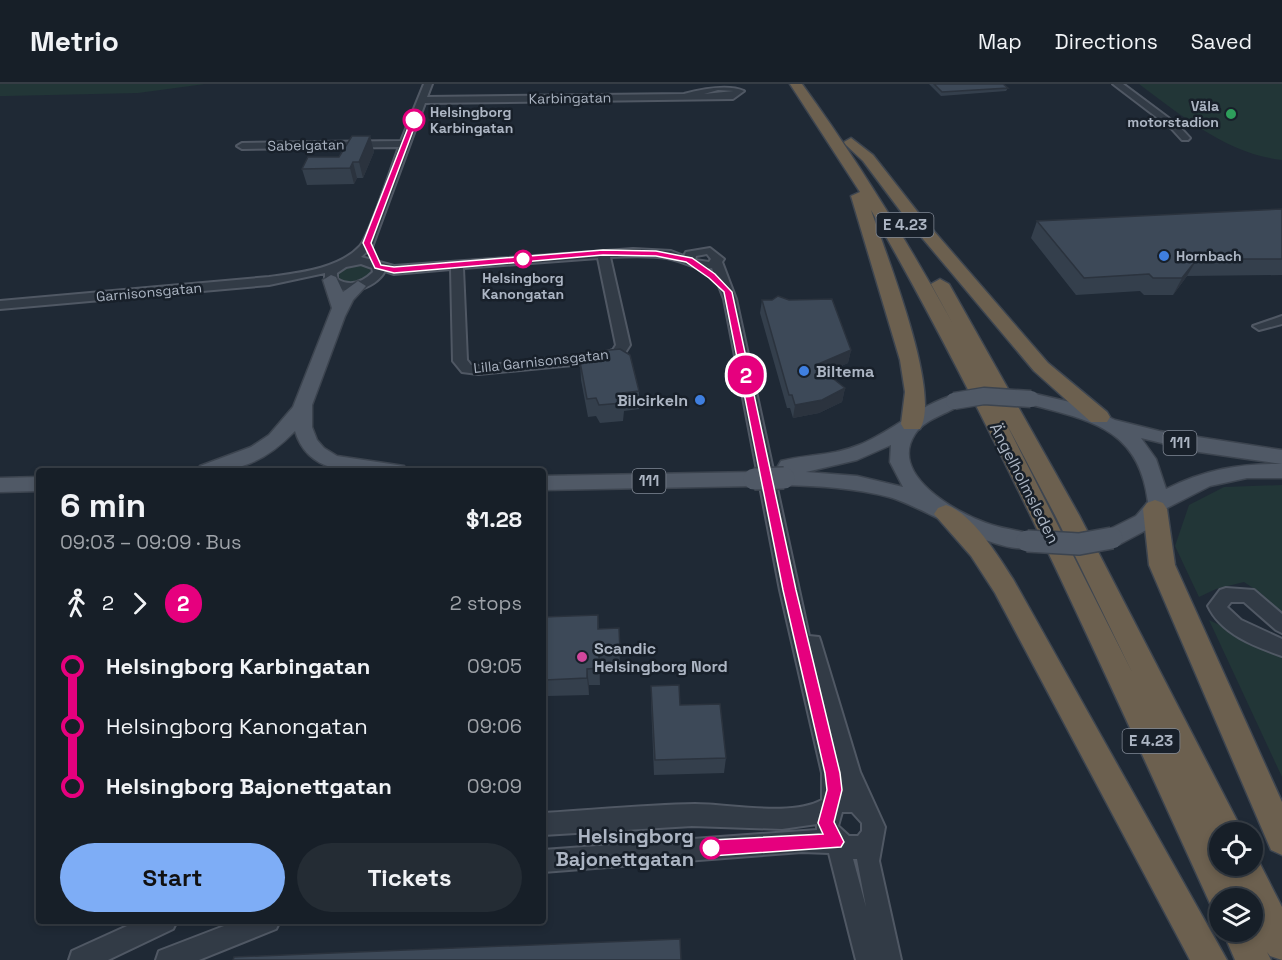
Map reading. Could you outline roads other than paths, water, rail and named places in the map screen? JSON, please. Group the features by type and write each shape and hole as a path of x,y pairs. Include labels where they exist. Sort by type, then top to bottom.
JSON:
{"highway":[{"name":"Ängelholmsleden","path":"796,84 849,150 918,246 981,354 1087,555 1222,822"},
{"name":"Ängelholmsleden","path":"809,84 849,150 919,278 1016,464 1220,888"},
{"path":"849,150 868,158 914,218 1041,367 1102,418"},
{"path":"849,150 910,360 915,392 910,425"},
{"path":"1156,507 1158,549 1165,571 1282,839"},
{"path":"940,510 980,549 1005,586 1209,960"},
{"path":"1249,876 1282,944"},
{"path":"1245,942 1253,960"}],"main road":[{"path":"330,280 340,307"},
{"path":"217,468 240,461 275,442 290,428 305,400 340,307 361,285"},
{"name":"111","path":"783,472 848,457 876,446 934,409 954,401 984,396 1031,399 1064,405 1173,441 1282,457"},
{"path":"305,400 302,420 303,437 317,453 345,466 366,468"},
{"path":"1102,418 1136,445 1149,461 1156,482 1156,507"},
{"path":"910,425 900,445 901,462 909,479 940,510"},
{"name":"111","path":"546,483 783,472 876,486 980,528 1027,541 1078,544 1112,538 1143,522 1156,507 1182,489 1211,476 1249,471 1282,471"},
{"name":"111","path":"546,472 753,473"},
{"path":"0,485 36,484"},
{"path":"0,495 36,494"}],"street":[{"path":"330,280 333,269 362,252 367,243 428,84"},
{"path":"1117,84 1175,127 1185,138"},
{"name":"Karbingatan","path":"422,99 684,97 733,96 740,91 734,88 718,87 684,97"},
{"name":"Sabelgatan","path":"242,146 405,144"},
{"path":"361,285 377,276 376,265 367,243"},
{"path":"633,252 652,249 699,251 717,256 716,262 733,310 789,590 833,773 834,790 827,830 837,843 868,960"},
{"path":"699,251 690,254 692,263 726,289"},
{"path":"344,263 362,260 394,270 633,252 671,255 707,266 716,262"},
{"name":"Lilla Garnisonsgatan","path":"458,265 460,361 467,369 478,370 604,358 620,351 623,345 603,253"},
{"name":"Garnisonsgatan","path":"297,277 344,263"},
{"path":"361,285 433,267"},
{"name":"Garnisonsgatan","path":"0,305 297,277 330,280 339,285 361,285"},
{"path":"1260,326 1282,320"},
{"path":"789,590 812,642 850,773 874,826 868,861 889,960"},
{"path":"1282,625 1248,595 1226,595 1217,606 1220,614 1231,623 1282,648"},
{"path":"546,824 710,815 797,818 830,808 840,802 852,802 869,813"},
{"path":"546,861 802,841 837,843 854,849 864,847 871,840"},
{"path":"81,960 159,924"},
{"path":"168,960 226,929 252,924"}],"place":[{"name":"Väla motorstadion","path":"1231,114"},
{"name":"Helsingborg Karbingatan","path":"414,120"},
{"name":"Hornbach","path":"1164,256"},
{"name":"Helsingborg Kanongatan","path":"523,259"},
{"name":"Biltema","path":"804,371"},
{"name":"Bilcirkeln","path":"700,400"},
{"name":"Scandic Helsingborg Nord","path":"582,657"},
{"name":"Helsingborg Bajonettgatan","path":"711,848"}]}
